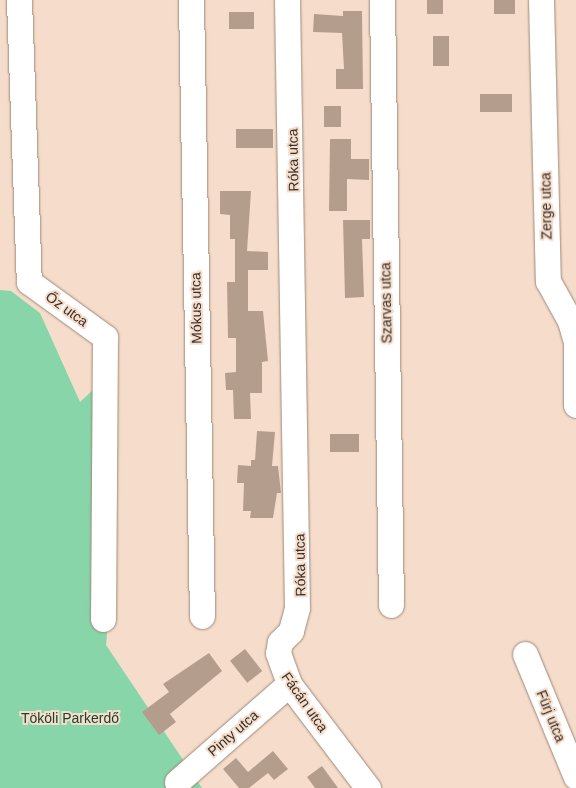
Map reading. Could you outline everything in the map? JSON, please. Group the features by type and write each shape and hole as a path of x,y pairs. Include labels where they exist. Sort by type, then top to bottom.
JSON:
{"street":[{"name":"Őz utca","path":"19,0 29,282 105,337 103,619"},
{"name":"Mókus utca","path":"191,0 202,616"},
{"name":"Róka utca","path":"289,0 300,608 297,608"},
{"name":"Szarvas utca","path":"382,0 391,605"},
{"name":"Zerge utca","path":"541,0 548,281 570,321 576,342 576,405"},
{"name":"Fácán utca","path":"297,608 291,631 280,642 278,654 289,684 368,788"},
{"name":"Fürj utca","path":"525,654 576,777"},
{"name":"Pinty utca","path":"177,782 289,684"}],"green space":[{"name":"Tököli Parkerdő","path":"0,290 11,291 40,313 80,402 108,376 117,519 106,645 202,788 0,788"}],"building":[{"path":"427,0 443,0 443,14 427,14"},
{"path":"494,0 515,0 515,14 494,14"},
{"path":"343,11 362,11 363,89 336,89 336,69 344,69 342,33 313,32 314,14 343,16"},
{"path":"229,12 254,12 254,29 229,29"},
{"path":"433,36 449,36 449,66 433,66"},
{"path":"480,94 512,94 512,112 480,112"},
{"path":"324,106 341,106 341,127 324,127"},
{"path":"236,129 273,129 273,148 236,148"},
{"path":"330,139 351,139 351,159 369,159 369,180 347,179 347,211 329,211"},
{"path":"220,191 251,191 247,251 268,252 268,270 248,270 248,311 263,311 268,361 262,362 262,393 250,393 251,419 234,419 233,390 226,390 225,373 236,372 236,338 228,338 227,282 235,282 235,239 230,239 230,215 220,214"},
{"path":"343,220 370,220 370,239 362,239 364,297 345,298"},
{"path":"257,431 275,432 272,466 278,466 281,493 277,493 273,518 250,518 251,511 243,511 244,483 237,483 238,465 251,466 251,460 255,460"},
{"path":"330,434 359,434 359,452 330,452"},
{"path":"245,649 262,671 247,683 230,661"},
{"path":"209,653 222,671 170,714 176,722 159,735 142,712 169,692 163,684"},
{"path":"273,751 288,769 274,780 268,773 249,788 239,788 223,769 236,758 248,772"},
{"path":"322,766 338,788 315,788 307,777"}]}
